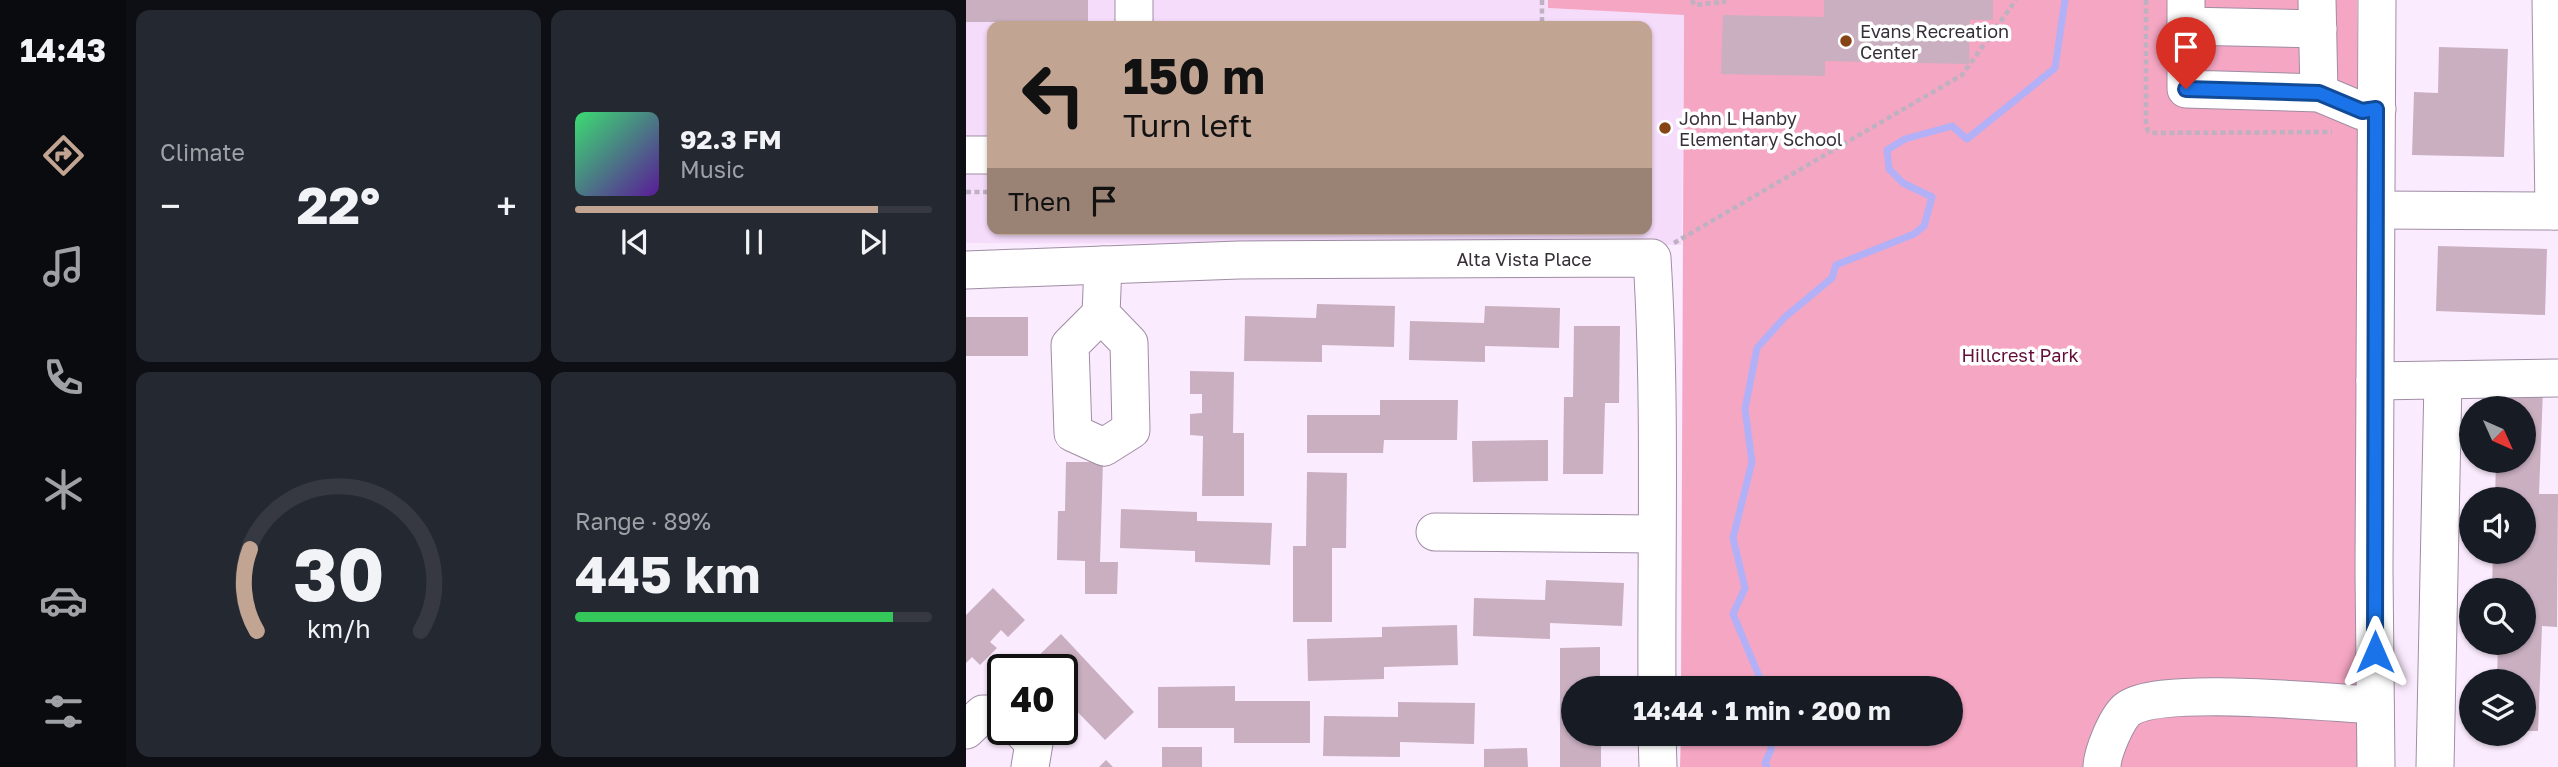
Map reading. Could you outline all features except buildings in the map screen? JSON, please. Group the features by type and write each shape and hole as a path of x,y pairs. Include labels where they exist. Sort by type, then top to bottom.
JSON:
{"street":[{"path":"1134,0 1134,21"},
{"path":"2376,767 2377,0"},
{"path":"2377,210 2556,211 2556,80 2551,0"},
{"path":"2319,93 2318,15 2186,13 2186,89 2319,93 2362,111 2376,109"},
{"path":"966,155 987,155"},
{"path":"1652,258 1657,351 1657,676"},
{"name":"Alta Vista Place","path":"966,270 1238,260 1652,258"},
{"path":"1101,314 1103,265"},
{"path":"2375,381 2558,378"},
{"path":"2435,767 2443,380"},
{"path":"1435,532 1656,534"},
{"path":"2102,767 2102,758 2117,723 2127,709 2159,698 2221,697 2375,705"},
{"path":"966,730 983,714 987,714"},
{"path":"1030,767 1034,745"},
{"path":"1657,746 1658,767"}],"path":[{"path":"1542,0 1542,21"},
{"path":"1692,0 1694,5 1724,0"},
{"path":"1652,258 1676,241 1962,75 2016,0"},
{"path":"966,192 987,192"}],"shaded area":[{"name":"John L Hanby Elementary School","path":"966,0 1548,0 1549,8 1684,14 1682,245 966,243"}],"green space":[{"name":"Hillcrest Park","path":"1548,0 2357,0 2358,767 1680,767 1681,746 1963,746 1963,676 1681,676 1684,15 1548,8"}],"waterway":[{"path":"1759,676 1733,614 1745,588 1733,538 1752,462 1745,409 1757,348 1785,317 1832,278 1836,265 1914,234 1924,226 1932,197 1903,183 1889,169 1887,150 1905,139 1952,126 1967,139 2055,68 2065,0"},
{"path":"1767,767 1765,763 1771,746"}],"place":[{"name":"Evans Recreation Center","path":"1846,41"},
{"name":"John L Hanby Elementary School","path":"1665,128"}],"route":[{"path":"2186,89 2319,93 2362,111 2376,109 2375,652"}]}
